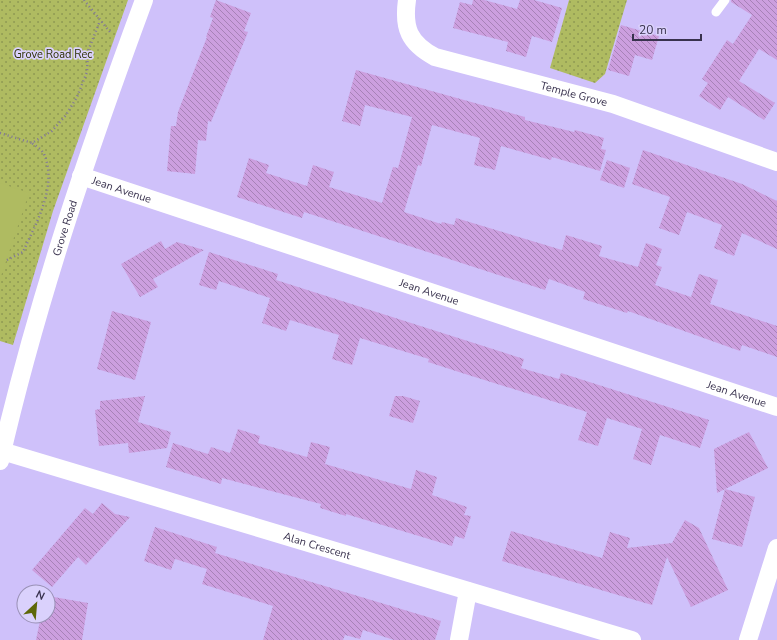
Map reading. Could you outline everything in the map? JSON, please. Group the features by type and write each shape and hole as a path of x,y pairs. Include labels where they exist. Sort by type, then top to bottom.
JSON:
{"street":[{"name":"Grove Road","path":"1,456 27,349 81,176 144,0"},
{"name":"Temple Grove","path":"407,0 405,15 407,28 413,40 423,50 435,57 612,104 777,162"},
{"name":"Jean Avenue","path":"81,176 777,407"},
{"name":"Alan Crescent","path":"1,456 632,640"},
{"path":"748,640 777,548"},
{"path":"459,640 468,591"}],"lane":[{"path":"716,12 726,0"}],"path":[{"path":"84,0 100,21 126,50"},
{"path":"32,143 52,131 66,115 77,97 87,72 88,51 100,21"},
{"path":"0,133 32,143 43,152 48,172 45,199 23,252 6,260"}],"green space":[{"name":"Grove Road Rec","path":"0,0 128,0 53,211 13,345 0,341"},
{"path":"569,0 627,0 605,74 595,83 550,68"},
{"path":"0,183 29,193 0,279"}],"building":[{"path":"216,0 251,13 244,31 248,32 211,122 208,121 206,141 198,140 195,174 167,171 171,126 176,126 178,112 207,37 213,18 210,17"},
{"path":"473,0 484,0 517,9 520,0 534,0 562,8 552,42 532,36 526,57 506,51 508,42 453,28 460,2 472,5"},
{"path":"731,0 777,0 777,60 759,49 739,81 775,103 764,120 728,97 720,110 699,96 708,83 702,79 727,40 733,44 752,15 731,2"},
{"path":"621,25 659,36 652,60 635,55 629,76 608,70"},
{"path":"356,70 525,117 525,120 574,132 575,130 604,138 601,149 606,150 600,171 552,157 551,160 501,146 495,170 474,165 480,138 432,125 421,166 418,165 404,212 441,224 442,222 454,225 456,218 562,250 566,235 602,246 599,256 638,267 646,243 662,249 656,265 662,267 655,285 691,297 699,274 718,280 710,304 777,326 777,357 742,345 740,351 628,311 627,313 583,299 585,292 549,279 545,290 304,212 302,218 237,197 249,158 269,165 266,173 307,186 313,165 334,172 329,187 382,203 393,167 398,168 412,117 365,105 360,126 342,121"},
{"path":"643,150 742,184 777,201 777,249 742,233 734,256 714,248 722,225 687,212 679,235 659,228 670,197 632,184"},
{"path":"607,160 630,168 624,188 600,180"},
{"path":"161,241 165,249 177,242 204,250 153,279 158,287 140,297 121,264"},
{"path":"209,252 278,274 276,280 524,359 521,368 559,379 561,373 709,420 700,448 660,435 651,465 633,459 642,429 607,418 598,446 578,440 587,412 428,362 429,359 360,338 352,365 332,359 339,335 290,320 286,331 262,323 270,298 219,281 216,290 199,285"},
{"path":"112,311 151,322 135,380 97,369"},
{"path":"145,396 138,422 171,432 167,448 129,453 128,443 99,446 95,410 100,409 100,401"},
{"path":"395,396 403,396 420,401 413,423 389,416"},
{"path":"238,429 260,436 258,443 307,457 311,442 330,447 325,464 411,489 416,470 437,477 432,495 467,507 464,515 471,516 464,539 455,536 452,546 346,514 346,516 320,508 321,504 222,478 221,484 166,467 173,443 208,454 211,447 230,453"},
{"path":"749,432 768,468 717,493 714,449"},
{"path":"725,489 755,497 742,547 712,539"},
{"path":"102,503 115,514 130,517 86,565 78,557 55,584 48,584 32,570 85,508 93,514"},
{"path":"685,520 699,528 728,590 691,607 667,557 652,605 502,561 511,531 602,558 610,532 630,538 627,548 672,543"},
{"path":"155,527 217,547 215,553 441,621 435,640 394,640 363,630 360,639 345,635 343,640 263,640 273,606 202,584 207,569 175,559 171,570 144,561"},
{"path":"56,597 88,603 82,640 36,640 39,624 56,624"}]}
